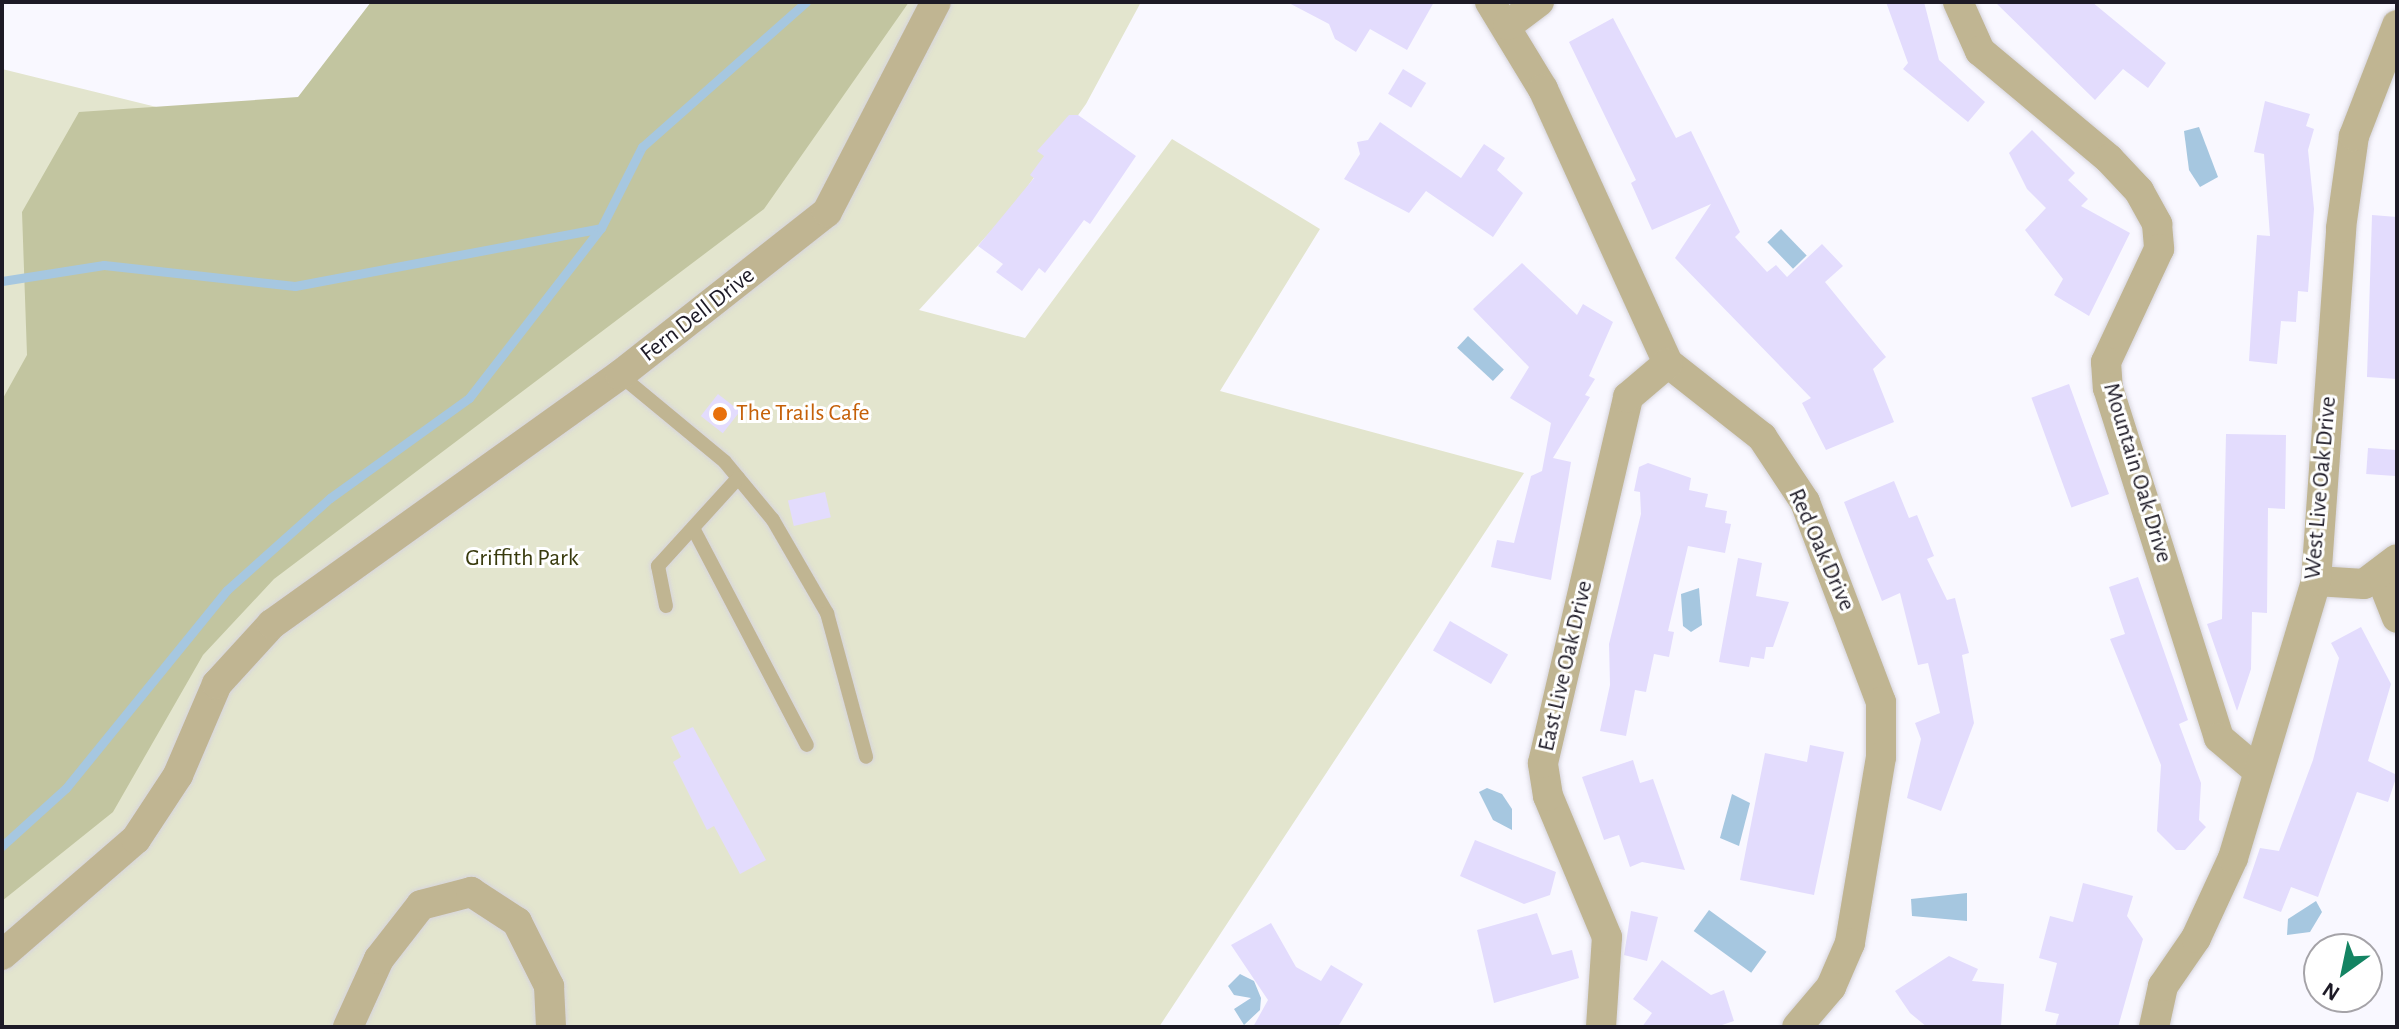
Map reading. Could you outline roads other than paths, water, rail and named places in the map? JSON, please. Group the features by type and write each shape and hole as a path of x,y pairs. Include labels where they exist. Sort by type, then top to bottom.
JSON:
{"street":[{"name":"Fern Dell Drive","path":"2,955 136,839 178,775 217,684 272,624 620,375 827,212 936,2"},
{"path":"1499,14 1539,2"},
{"name":"Mountain Oak Drive","path":"1958,2 1980,51 2109,159 2139,191 2157,224 2159,249 2106,362 2108,388 2219,738 2258,771"},
{"name":"Red Oak Drive","path":"1499,14 1668,363 1762,437 1805,502 1881,702 1881,757 1850,943 1831,987 1797,1027"},
{"name":"West Live Oak Drive","path":"2154,1027 2163,986 2196,938 2233,858 2316,581 2341,228 2354,136 2397,25"},
{"name":"East Live Oak Drive","path":"1601,1027 1607,937 1548,796 1543,763 1628,397 1668,363"},
{"path":"2316,581 2364,584 2388,567 2397,618"},
{"path":"348,1027 379,959 421,905 471,892 517,922 549,986 551,1027"}],"lane":[{"path":"620,375 738,478 773,520 827,613 866,757"},
{"path":"666,606 658,566 738,478"},
{"path":"693,528 807,745"}],"water":[{"path":"2199,127 2218,177 2200,187 2189,170 2184,131"},
{"path":"1781,229 1807,256 1793,269 1767,242"},
{"path":"1468,336 1504,369 1493,381 1457,348"},
{"path":"1699,588 1702,625 1691,632 1683,626 1681,594"},
{"path":"1487,788 1502,794 1512,809 1512,830 1493,820 1479,792"},
{"path":"1732,794 1750,803 1739,846 1720,838"},
{"path":"1967,893 1967,921 1912,916 1911,899"},
{"path":"2316,901 2322,912 2310,932 2287,935 2288,919"},
{"path":"1709,910 1766,952 1751,973 1694,931"},
{"path":"1240,974 1254,981 1261,998 1260,1010 1244,1025 1234,1009 1251,998 1234,995 1228,986"}],"waterway":[{"path":"2,846 66,788 227,590 330,498 469,398 601,228 642,147 806,2"},
{"path":"2,281 104,265 295,286 601,228"}],"place":[{"name":"The Trails Cafe","path":"720,414"}],"park label":[{"name":"Griffith Park","path":"522,559"}]}
